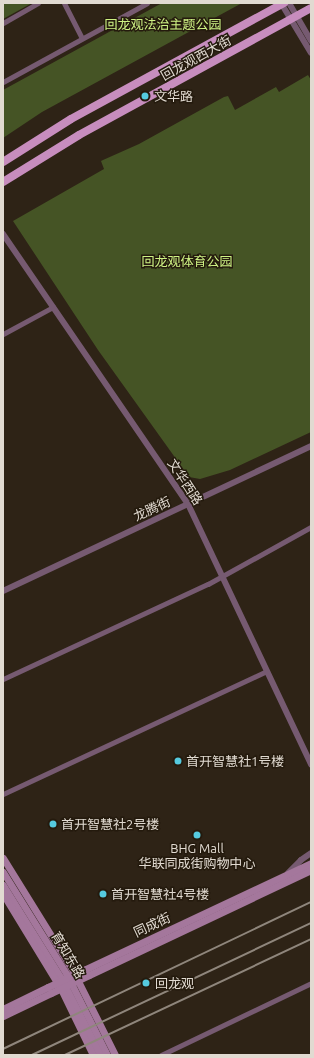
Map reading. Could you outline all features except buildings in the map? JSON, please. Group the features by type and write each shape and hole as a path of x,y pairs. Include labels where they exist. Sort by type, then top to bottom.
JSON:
{"main road":[{"name":"回龙观西大街","path":"3,162 71,119 284,3"},
{"name":"回龙观西大街","path":"3,182 73,139 311,8"},
{"path":"3,858 73,971 115,1055"},
{"name":"同成街","path":"3,1009 50,990 88,972 311,863"},
{"name":"同成街","path":"88,972 311,870"},
{"name":"育知东路","path":"3,872 69,979 107,1055"},
{"name":"育知东路","path":"3,885 61,978 100,1055"},
{"path":"3,894 61,989 93,1055"},
{"name":"同成街","path":"3,1016 50,990"}],"street":[{"path":"3,23 38,3"},
{"path":"64,3 82,38"},
{"path":"3,82 147,3"},
{"path":"284,3 311,41"},
{"path":"294,18 311,53"},
{"name":"文华西路","path":"3,234 188,504 311,764"},
{"path":"3,334 53,307"},
{"name":"龙腾街","path":"3,591 311,446"},
{"path":"3,679 222,576 311,527"},
{"path":"3,794 267,670"},
{"path":"280,878 311,853"},
{"path":"161,1055 311,982"}],"green space":[{"path":"3,3 32,3 3,19"},
{"name":"回龙观法治主题公园","path":"162,3 242,3 42,112 3,138 3,90"},
{"name":"回龙观体育公园","path":"308,75 311,80 311,432 230,470 200,479 189,477 98,350 13,221 104,169 101,161 139,144 224,97 228,96 235,110 276,87 279,92"}],"railway":[{"path":"3,1049 311,902"},
{"path":"32,1055 311,923"},
{"path":"65,1055 311,939"}],"place":[{"name":"文华路","path":"145,96"},
{"name":"首开智慧社1号楼","path":"178,761"},
{"name":"首开智慧社2号楼","path":"53,824"},
{"name":"BHG Mall 华联同成街购物中心","path":"197,835"},
{"name":"首开智慧社4号楼","path":"103,894"},
{"name":"回龙观","path":"146,983"}]}
